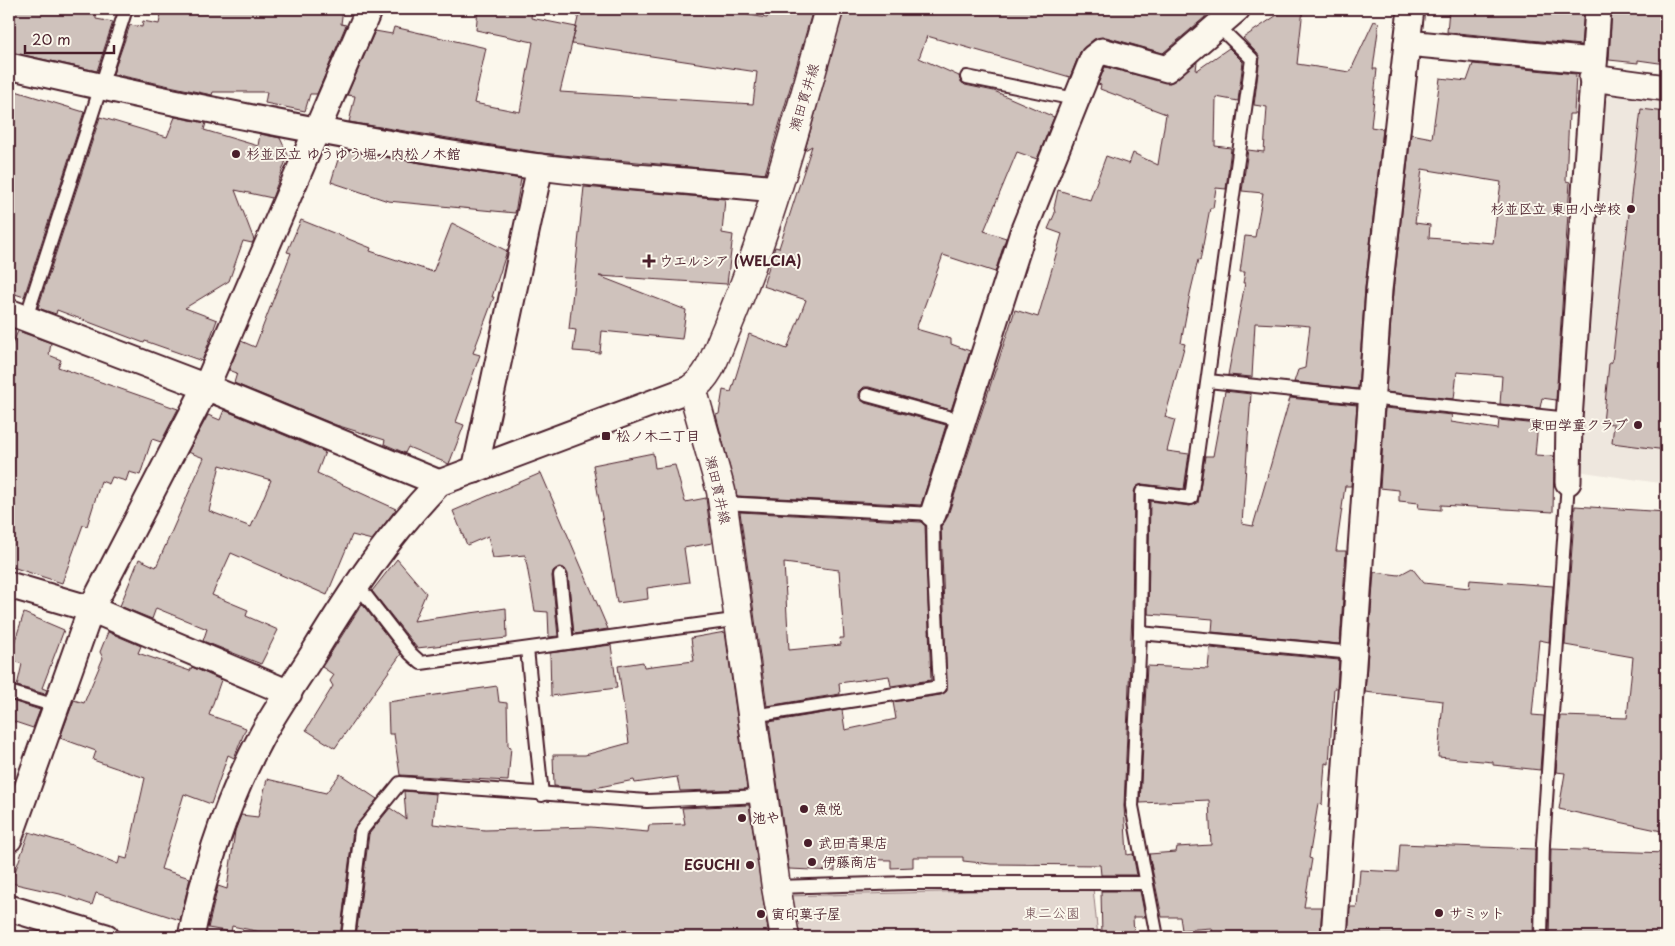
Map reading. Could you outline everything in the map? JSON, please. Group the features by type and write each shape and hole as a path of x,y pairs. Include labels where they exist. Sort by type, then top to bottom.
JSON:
{"main road":[{"name":"瀬田貫井線","path":"785,937 776,887 741,619 723,503 692,388 705,376 743,289 776,189 829,9"}],"street":[{"path":"9,840 91,609 206,387 369,9"},
{"path":"933,514 1024,232 1093,58 1102,52 1167,69 1237,9"},
{"path":"1334,937 1353,653 1373,399 1379,290 1411,9"},
{"path":"1568,482 1570,419 1598,9"},
{"path":"1407,43 1593,69 1666,88"},
{"path":"9,66 101,87 317,130 540,167 776,189"},
{"path":"475,470 540,167"},
{"path":"18,315 206,387 439,483"},
{"path":"191,937 206,870 228,807 262,736 356,583 408,515 439,483 692,388"},
{"path":"9,584 91,609 289,693"},
{"path":"9,908 106,937"}],"lane":[{"path":"18,315 101,87 126,9"},
{"path":"1157,937 1132,806 1140,633 1142,492 1192,498 1252,59 1218,26"},
{"path":"967,77 1076,98"},
{"path":"1208,381 1570,419"},
{"path":"867,395 962,421"},
{"path":"1541,937 1543,844 1568,482"},
{"path":"723,503 933,514 940,688 753,716"},
{"path":"560,576 568,643"},
{"path":"356,583 410,653 421,663 741,619"},
{"path":"1140,633 1353,653"},
{"path":"526,649 542,795"},
{"path":"9,692 56,706"},
{"path":"348,937 361,831 400,784 647,802 764,796"},
{"path":"776,887 908,883 1146,883"}],"shaded area":[{"name":"杉並区立 東田小学校","path":"1605,92 1666,101 1666,484 1577,471"}],"green space":[{"name":"東二公園","path":"1093,888 1098,937 1041,937 1040,934 794,937 786,896"}],"building":[{"path":"9,9 84,9 96,13 96,19 113,22 97,71 9,52"},
{"path":"162,9 343,9 341,24 346,25 317,94 310,94 305,111 265,103 267,92 213,92 212,95 113,74 130,25 142,27 143,21 159,24"},
{"path":"478,9 532,9 531,18 576,27 580,9 714,9 767,18 770,9 813,9 765,174 541,153 349,122 355,96 347,95 375,31 392,34 394,27 486,48 474,103 520,112 533,42 476,30","holes":["574,33 572,44 757,72 753,104 560,92"]},
{"path":"844,9 1194,9 1207,11 1205,17 1163,53 1106,37 1094,39 1080,52 1070,77 927,36 919,58 959,76 965,85 994,91 1054,117 1037,159 1017,152 984,231 1006,238 995,272 943,255 916,329 951,339 951,344 970,351 951,410 869,387 864,387 859,392 859,398 865,403 946,425 921,505 737,496 716,415 719,414 723,390 731,392 749,334 787,349 806,300 763,286 775,247 779,248 812,146 805,150"},
{"path":"1286,9 1303,9 1297,64 1350,72 1374,21 1379,23 1373,69 1377,69 1371,127 1383,129 1365,288 1358,389 1294,382 1298,370 1305,368 1310,326 1255,323 1252,377 1228,375 1245,283 1243,283 1245,272 1240,272 1245,236 1255,237 1263,193 1242,191 1248,150 1264,152 1267,107 1254,105 1260,57 1243,38"},
{"path":"1449,9 1584,9 1581,45 1447,32"},
{"path":"1612,9 1666,9 1666,64 1638,60 1638,63 1609,60"},
{"path":"1229,48 1243,62 1238,101 1216,97 1215,146 1231,148 1226,189 1216,188 1213,208 1210,208 1200,261 1198,260 1190,294 1181,343 1185,344 1165,417 1175,420 1167,451 1189,454 1184,489 1142,484 1136,487 1134,492 1132,613 1124,806 1127,855 1133,854 1137,875 1101,875 1100,865 991,864 963,861 963,857 913,857 913,867 891,868 891,860 835,859 835,871 789,869 769,722 842,710 845,730 896,719 893,702 941,695 947,691 941,525 947,518 1015,310 1038,317 1062,234 1048,229 1055,213 1054,208 1058,190 1090,200 1106,156 1129,164 1133,153 1158,165 1166,114 1100,89 1101,85 1098,84 1105,67 1170,83 1197,62 1196,71"},
{"path":"1473,64 1576,74 1574,114 1569,114 1566,181 1570,182 1556,400 1542,398 1540,408 1500,404 1502,376 1457,372 1454,399 1386,392 1393,291 1411,134 1432,138 1440,78 1467,81","holes":["1422,169 1501,182 1493,243 1429,238 1430,225 1415,223"]},
{"path":"9,89 84,112 24,297 9,292"},
{"path":"1641,109 1666,112 1666,450 1612,443 1614,424 1603,423 1609,364 1612,362"},
{"path":"100,117 167,137 175,117 206,123 204,130 258,146 260,134 280,138 288,155 272,198 235,190 254,240 252,243 243,241 229,281 185,308 217,320 202,361 145,341 144,343 57,310 56,314 38,308"},
{"path":"341,150 521,179 515,213 388,201 331,182"},
{"path":"584,187 725,199 722,233 733,235 727,284 599,276 686,310 682,339 602,331 600,353 573,351 576,330 569,329"},
{"path":"301,220 371,248 370,251 433,272 452,223 507,251 492,297 494,297 473,353 480,355 456,422 464,425 449,464 408,447 405,453 384,444 385,440 336,425 234,383 237,373 229,370 241,341 255,347 291,253 287,252"},
{"path":"18,331 51,343 49,355 61,360 58,367 178,409 161,442 152,439 140,475 129,472 126,481 112,477 109,484 101,481 87,526 83,525 62,583 9,566 9,352"},
{"path":"1225,391 1251,394 1242,524 1253,526 1290,398 1357,405 1351,486 1345,486 1336,551 1346,551 1340,644 1212,632 1213,619 1148,614 1150,501 1190,506 1198,503 1205,456 1213,456"},
{"path":"1385,408 1452,415 1451,422 1498,429 1499,420 1538,424 1535,455 1554,456 1553,512 1441,505 1441,510 1418,508 1419,503 1399,501 1399,490 1380,488"},
{"path":"224,410 325,452 317,473 396,509 372,540 352,535 327,595 231,553 212,595 248,610 246,616 278,630 261,664 203,641 207,629 156,608 152,619 120,606 139,559 156,567 204,458 188,452 208,415 220,420","holes":["220,465 271,480 251,527 209,511"]},
{"path":"653,453 655,468 675,465 685,502 706,498 712,543 684,548 689,582 647,588 648,599 617,603 593,465"},
{"path":"541,473 608,629 574,634 568,574 564,568 559,567 553,571 552,576 558,636 549,637 548,612 535,611 525,555 493,558 488,536 467,545 453,511"},
{"path":"1575,506 1666,512 1666,832 1559,809 1565,773 1556,772 1560,716 1627,718 1633,657 1565,645"},
{"path":"740,512 921,522 925,525 931,680 891,686 889,676 839,683 840,694 767,706","holes":["784,563 839,570 844,638 840,638 841,645 789,650"]},
{"path":"397,559 426,593 414,621 506,608 507,638 417,648 372,591"},
{"path":"1412,568 1424,583 1469,588 1470,580 1553,586 1549,642 1539,640 1532,715 1544,716 1540,770 1493,765 1493,762 1438,757 1443,701 1365,692 1374,572 1399,575"},
{"path":"362,604 401,654 335,748 306,730 333,686 330,681 334,675 322,667"},
{"path":"24,613 64,630 42,688 47,690 45,694 17,686 22,664 9,659"},
{"path":"108,632 141,646 138,653 190,671 192,667 221,680 209,715 246,728 234,758 228,755 211,804 184,794 161,869 190,878 180,920 96,893 92,905 60,894 11,883 29,832 72,845 118,864 120,857 127,859 145,778 93,760 96,751 60,738 74,700 84,703 103,658 100,652"},
{"path":"725,632 747,789 680,791 677,777 635,783 634,780 590,789 554,786 553,755 585,755 629,743 618,666 643,662 644,667 694,661 691,638"},
{"path":"611,645 617,688 551,696 550,653"},
{"path":"1210,648 1339,660 1337,688 1334,688 1329,764 1325,763 1322,805 1318,804 1309,858 1312,859 1304,907 1322,907 1320,937 1255,937 1254,932 1213,934 1212,928 1182,930 1180,917 1162,917 1149,854 1176,852 1177,847 1211,845 1209,800 1140,803 1147,666 1208,669"},
{"path":"497,686 499,702 507,703 508,746 511,747 508,781 400,775 394,734 389,734 388,702"},
{"path":"12,701 40,710 33,728 9,720"},
{"path":"340,774 377,799 353,830 340,937 284,937 232,926 231,932 208,928 218,886 227,889 235,831 241,815 258,817 267,779 326,793"},
{"path":"404,791 436,794 433,824 485,830 591,827 648,832 649,825 685,824 682,808 749,805 769,937 356,937 369,834 390,808 406,819"},
{"path":"1400,844 1535,849 1533,937 1348,937 1350,907 1357,907 1360,870 1398,872"},
{"path":"1551,849 1666,853 1666,937 1549,937"},
{"path":"1101,891 1140,891 1145,917 1133,917 1134,937 1102,937"}],"place":[{"name":"杉並区立 ゆうゆう堀ノ内松ノ木館","path":"236,154"},
{"name":"杉並区立 東田小学校","path":"1631,209"},
{"name":"ウエルシア (WELCIA)","path":"649,261"},
{"name":"東田学童クラブ","path":"1638,425"},
{"name":"松ノ木二丁目","path":"606,436"},
{"name":"魚悦","path":"804,809"},
{"name":"池や","path":"742,818"},
{"name":"武田青果店","path":"808,843"},
{"name":"伊藤商店","path":"812,862"},
{"name":"EGUCHI","path":"750,865"},
{"name":"サミット","path":"1439,913"},
{"name":"寅印菓子屋","path":"761,914"}]}
